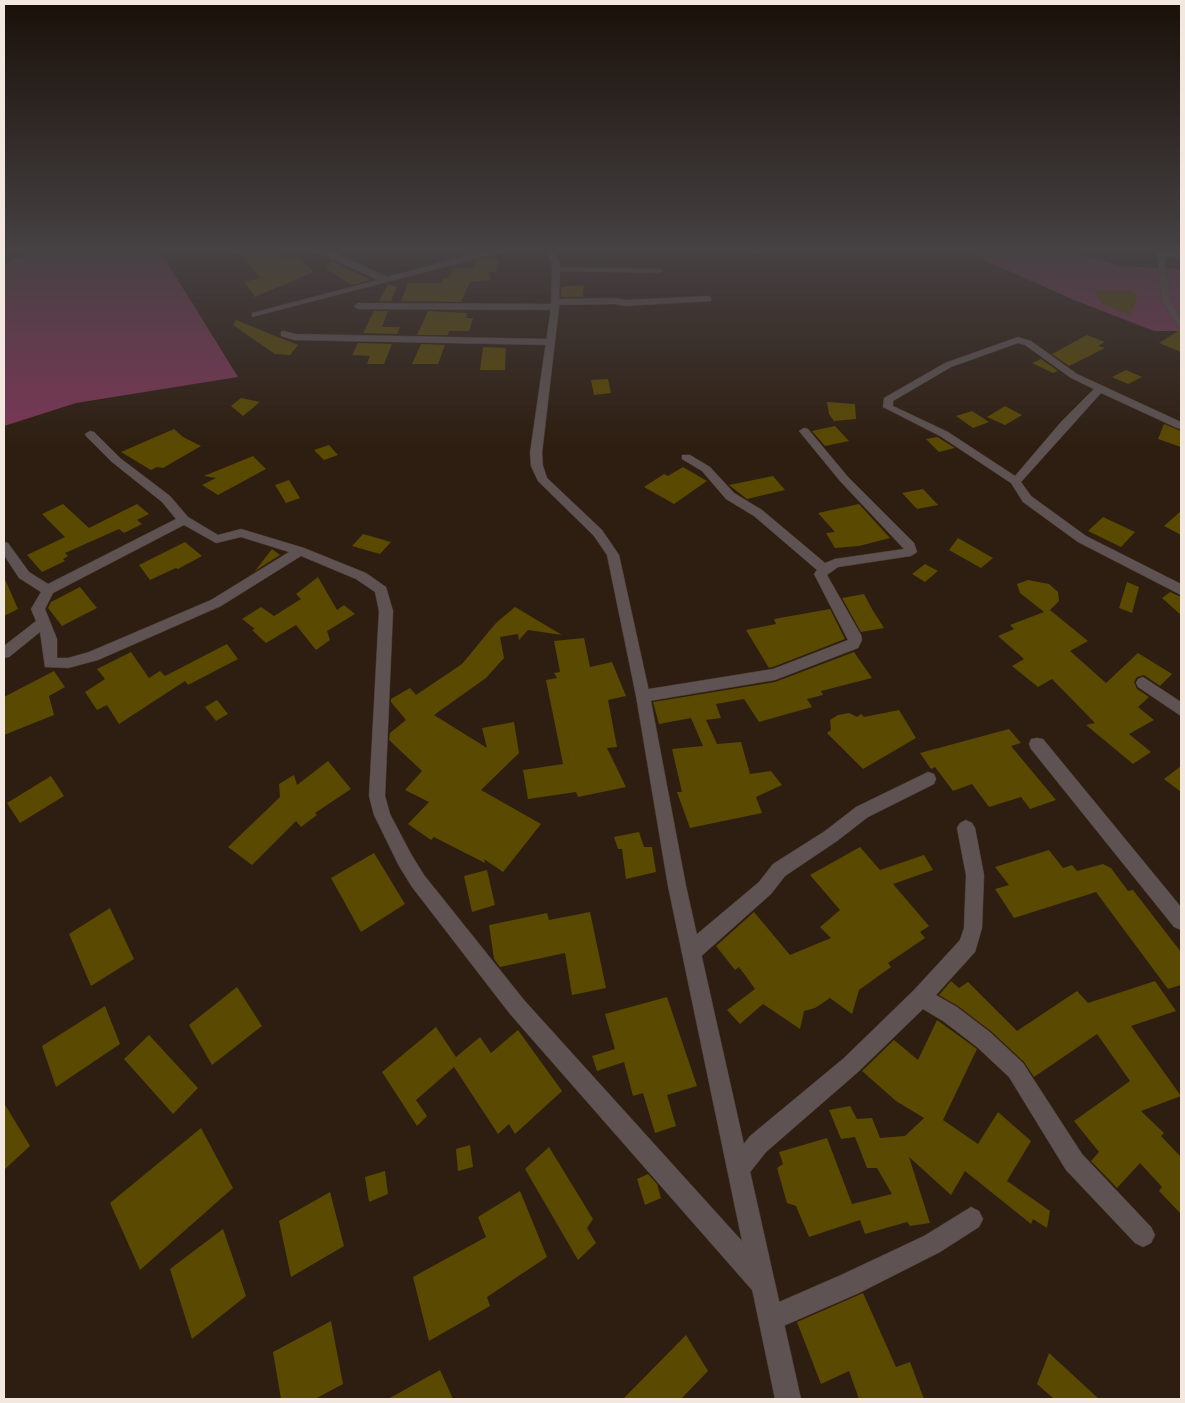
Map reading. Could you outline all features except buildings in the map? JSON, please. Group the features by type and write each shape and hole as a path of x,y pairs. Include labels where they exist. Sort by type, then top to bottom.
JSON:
{"street":[{"path":"553,316 536,453 537,466 542,479 598,533 613,555 643,696 677,886 788,1399"},
{"path":"284,334 294,337 550,342"},
{"path":"1181,426 1074,376 1028,343 1018,340 948,365 888,400 888,407 944,434 1015,481 1027,499 1082,540 1181,590"},
{"path":"1015,481 1024,474 1065,424 1101,387"},
{"path":"643,696 775,674 853,644 855,640 854,635 820,574 827,567 835,563 908,554 912,550 844,479 804,431"},
{"path":"90,434 116,460 166,499 184,520 216,539 241,533 300,551 361,576 381,590 386,610 377,796 382,814 405,860 418,881 517,1007 764,1284"},
{"path":"686,457 706,469 730,496 758,513 825,570"},
{"path":"184,520 48,590 38,609 50,639 50,663 68,663 81,660 216,604 300,551"},
{"path":"4,546 24,575 48,590"},
{"path":"4,653 44,623"},
{"path":"1143,683 1181,710"},
{"path":"1037,744 1181,921"},
{"path":"691,952 765,888 779,870 831,836 862,812 928,779"},
{"path":"739,1168 758,1144 852,1065 921,997 968,945 973,928 974,864 966,828"},
{"path":"921,997 950,1014 984,1040 1016,1070 1074,1162 1143,1234"},
{"path":"772,1318 850,1284 915,1252 971,1219"}],"shaded area":[{"path":"4,316 201,316 238,377 76,403 4,426"},
{"path":"1117,316 1181,316 1181,331 1154,331"}]}
